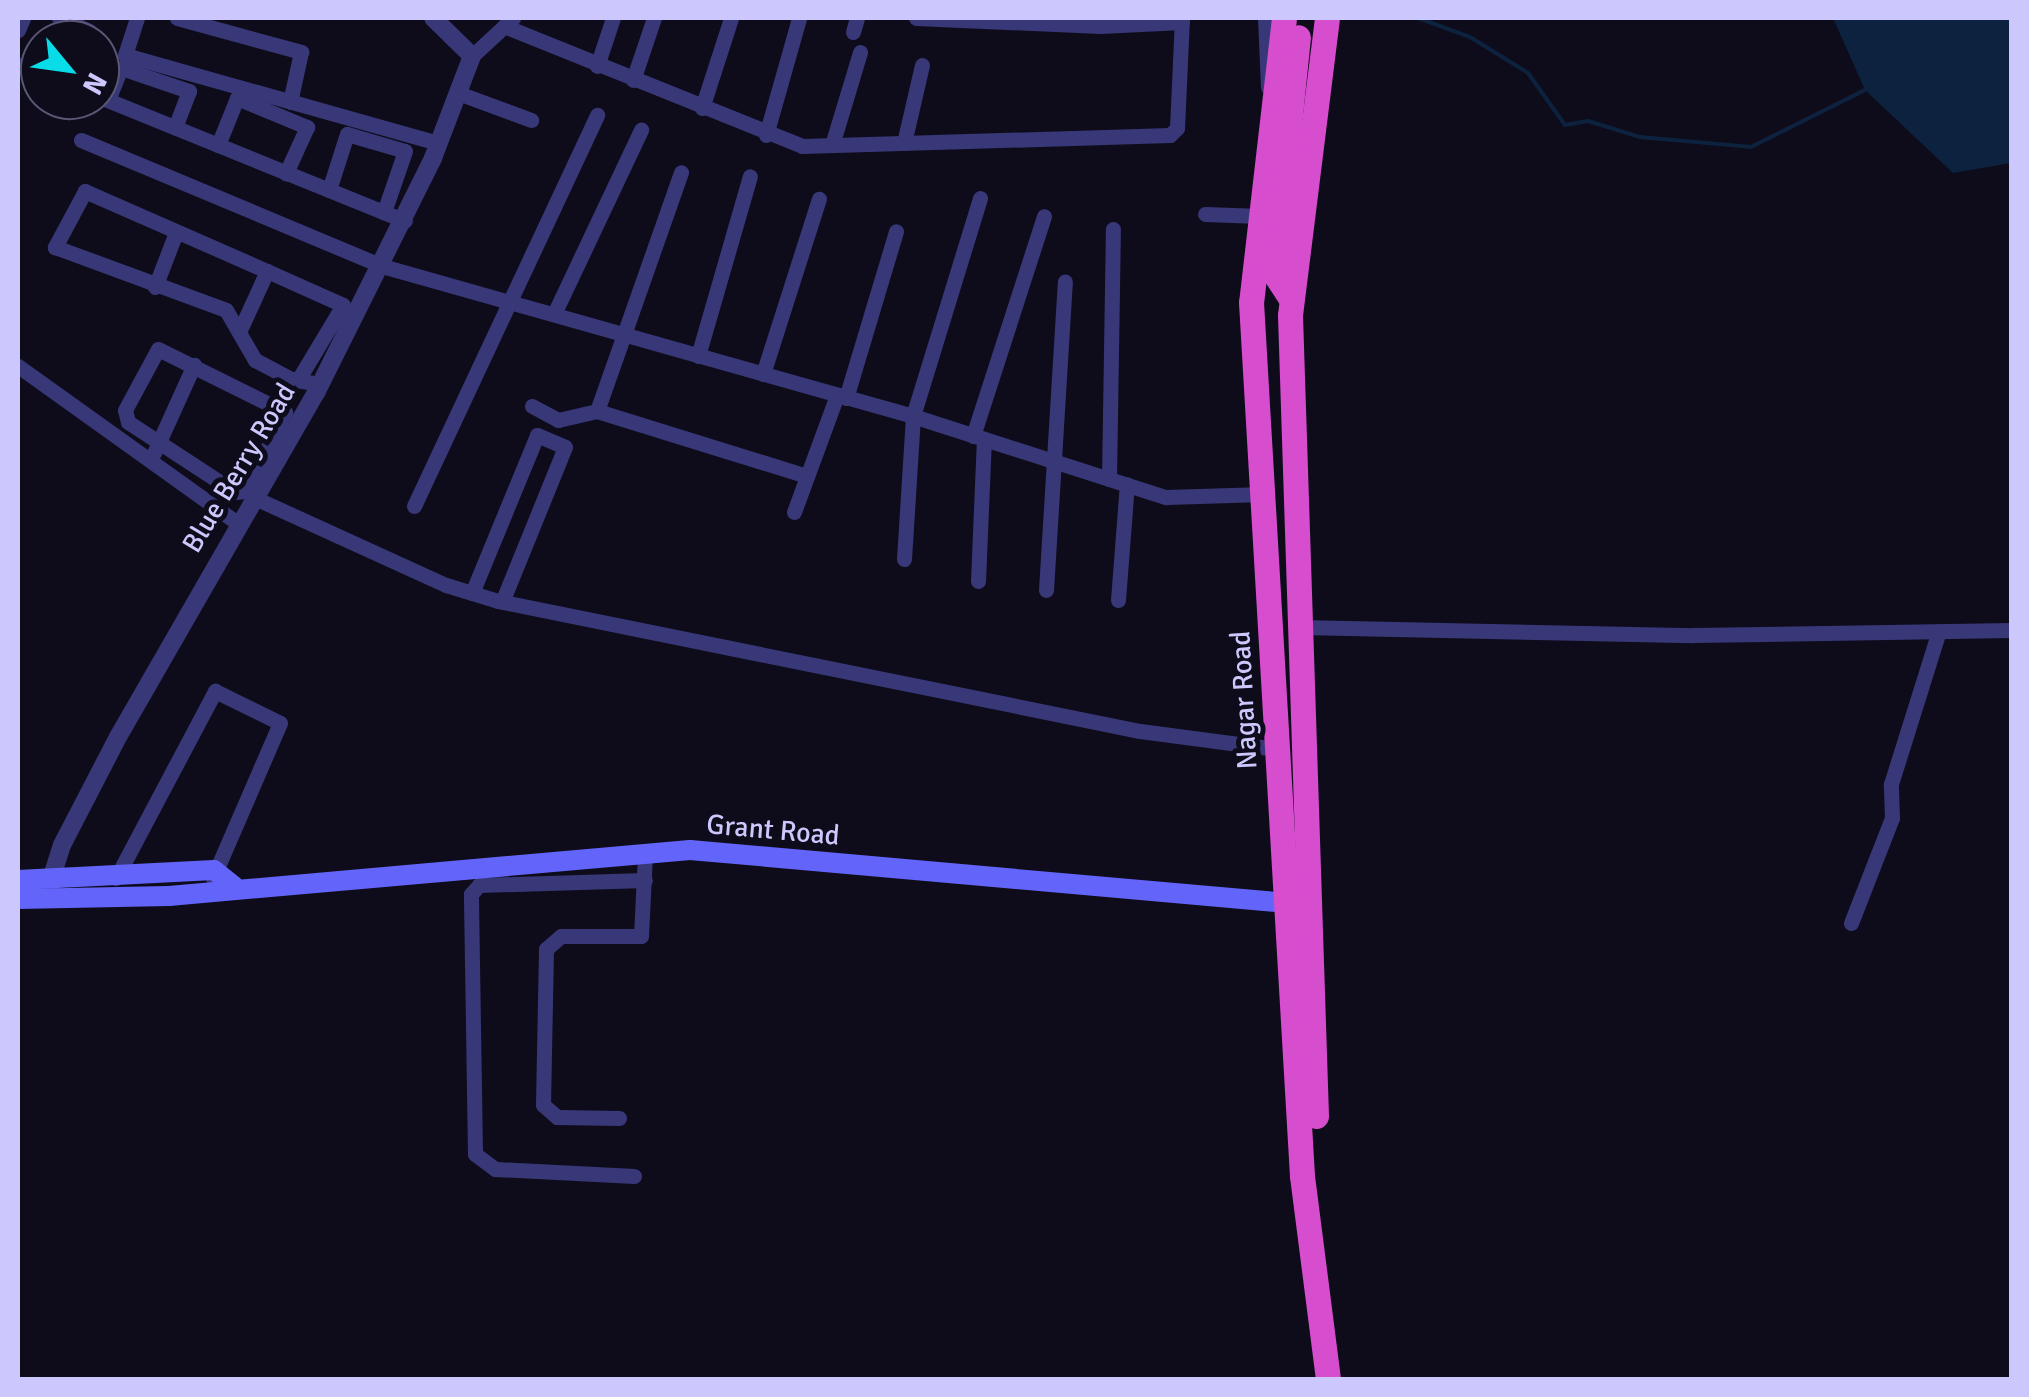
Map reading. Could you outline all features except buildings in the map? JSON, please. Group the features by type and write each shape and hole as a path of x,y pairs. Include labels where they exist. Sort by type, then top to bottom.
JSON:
{"highway":[{"name":"Nagar Road","path":"1284,18 1271,111 1252,317 1276,749 1296,904 1320,1193 1345,1380"},
{"path":"1252,317 1291,307 1274,274 1301,18"},
{"name":"Nagar Road","path":"1327,18 1291,307 1300,627 1296,904 1302,1176 1328,1380"}],"main road":[{"name":"Grant Road","path":"18,880 213,880 234,886 690,850 1296,904"},
{"name":"Grant Road","path":"18,899 45,902 213,880"}],"street":[{"path":"18,30 23,18"},
{"path":"136,18 125,56 439,143"},
{"path":"177,18 300,52 290,102"},
{"path":"433,18 472,56 508,22 598,66 791,146 1170,135 1177,128 1182,20 1063,25 916,18"},
{"path":"598,66 613,18"},
{"path":"633,80 654,18"},
{"path":"702,108 731,18"},
{"path":"766,135 799,18"},
{"path":"1266,18 1271,111"},
{"path":"832,145 860,52"},
{"name":"Blue Berry Road","path":"45,902 48,880 118,737 257,499 405,221 472,56"},
{"path":"904,143 922,65"},
{"path":"120,70 189,91 174,127"},
{"path":"458,93 531,120"},
{"path":"218,145 237,98 308,127 286,172"},
{"path":"120,105 405,221"},
{"path":"414,506 507,300 597,115"},
{"path":"554,314 642,130"},
{"path":"329,190 347,134 405,152 384,212"},
{"path":"81,140 382,266 913,416 1166,497 1264,494"},
{"path":"597,411 682,172"},
{"path":"698,356 750,176"},
{"path":"298,380 343,305 268,270 175,235 84,191 55,248 226,310 254,360 298,380 318,388"},
{"path":"904,559 913,416 980,198"},
{"path":"763,374 819,199"},
{"path":"1205,214 1260,216"},
{"path":"978,581 978,438 1044,216"},
{"path":"1109,479 1112,228"},
{"path":"794,512 842,396 896,231"},
{"path":"154,287 175,235"},
{"path":"240,330 268,270"},
{"path":"1046,590 1065,282"},
{"path":"155,350 284,410 286,418 243,493 158,444 128,422 126,410 155,350"},
{"path":"18,366 240,526"},
{"path":"150,462 194,366"},
{"path":"532,406 558,420 597,411 808,476"},
{"path":"472,593 538,435 565,448 502,602"},
{"path":"1118,600 1127,484"},
{"path":"257,499 472,593 502,602 1140,731 1276,749"},
{"path":"1300,627 1693,635 2012,630"},
{"path":"1851,924 1892,818 1891,784 1939,631"},
{"path":"116,878 215,691 280,723 213,880"},
{"path":"618,1118 557,1117 543,1105 546,948 561,936 641,936 645,854"},
{"path":"634,1176 496,1169 475,1154 471,894 480,886 645,880"}],"water":[{"path":"1833,18 2011,18 2011,163 1953,173 1865,90"}],"waterway":[{"path":"1418,18 1470,37 1528,73 1565,125 1588,121 1640,137 1751,147 1865,90"}]}
